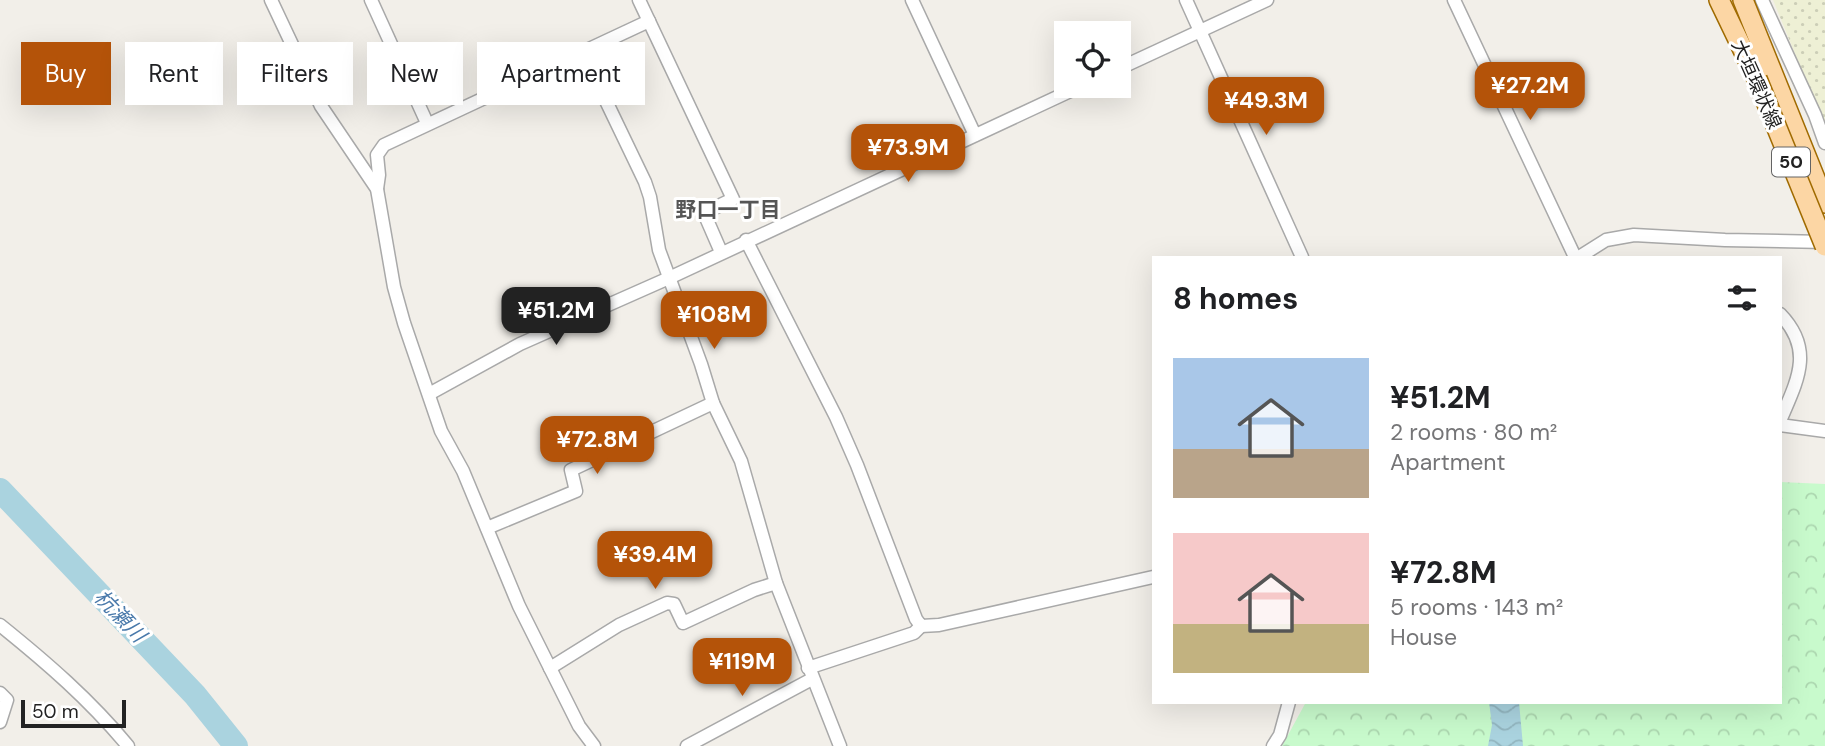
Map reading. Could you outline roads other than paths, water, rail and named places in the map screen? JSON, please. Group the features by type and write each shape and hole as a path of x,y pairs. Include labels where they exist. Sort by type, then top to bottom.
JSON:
{"main road":[{"name":"大垣環状線","path":"1720,0 1765,77 1825,203"},
{"name":"大垣環状線","path":"1743,0 1765,77 1825,244"}],"street":[{"path":"271,0 321,106 377,189"},
{"path":"371,0 428,123"},
{"path":"639,0 733,199 704,213 721,252"},
{"path":"912,0 975,135"},
{"path":"1185,0 1301,256"},
{"path":"1131,63 1267,0"},
{"path":"1454,0 1577,256"},
{"path":"1762,0 1815,115 1825,144"},
{"path":"602,42 649,21"},
{"path":"429,394 520,344 670,278 746,240 1055,98"},
{"path":"477,100 380,148 377,155 377,189 394,288 441,431 463,471 519,606 579,726 594,746"},
{"path":"608,105 645,182 659,250 713,403 741,461 776,583 840,746"},
{"path":"1579,256 1606,240 1634,235 1825,244"},
{"path":"746,240 836,417 921,626"},
{"path":"1782,316 1791,326 1800,348 1799,376 1782,418"},
{"path":"487,528 576,491 571,470 713,403"},
{"path":"1782,423 1825,430"},
{"path":"687,746 810,673 914,633 921,626 939,625 1152,577"},
{"path":"550,668 619,625 667,603 674,604 683,623 754,590 776,583"},
{"path":"0,625 60,673 107,720 128,746"},
{"path":"0,692 7,700 0,722"},
{"path":"1273,746 1280,735 1288,704"}],"water":[{"path":"1489,704 1519,704 1523,746 1488,746 1492,725"}],"waterway":[{"name":"杭瀬川","path":"0,490 195,695 236,746"}],"district":[{"name":"野口一丁目","path":"728,210"}]}
